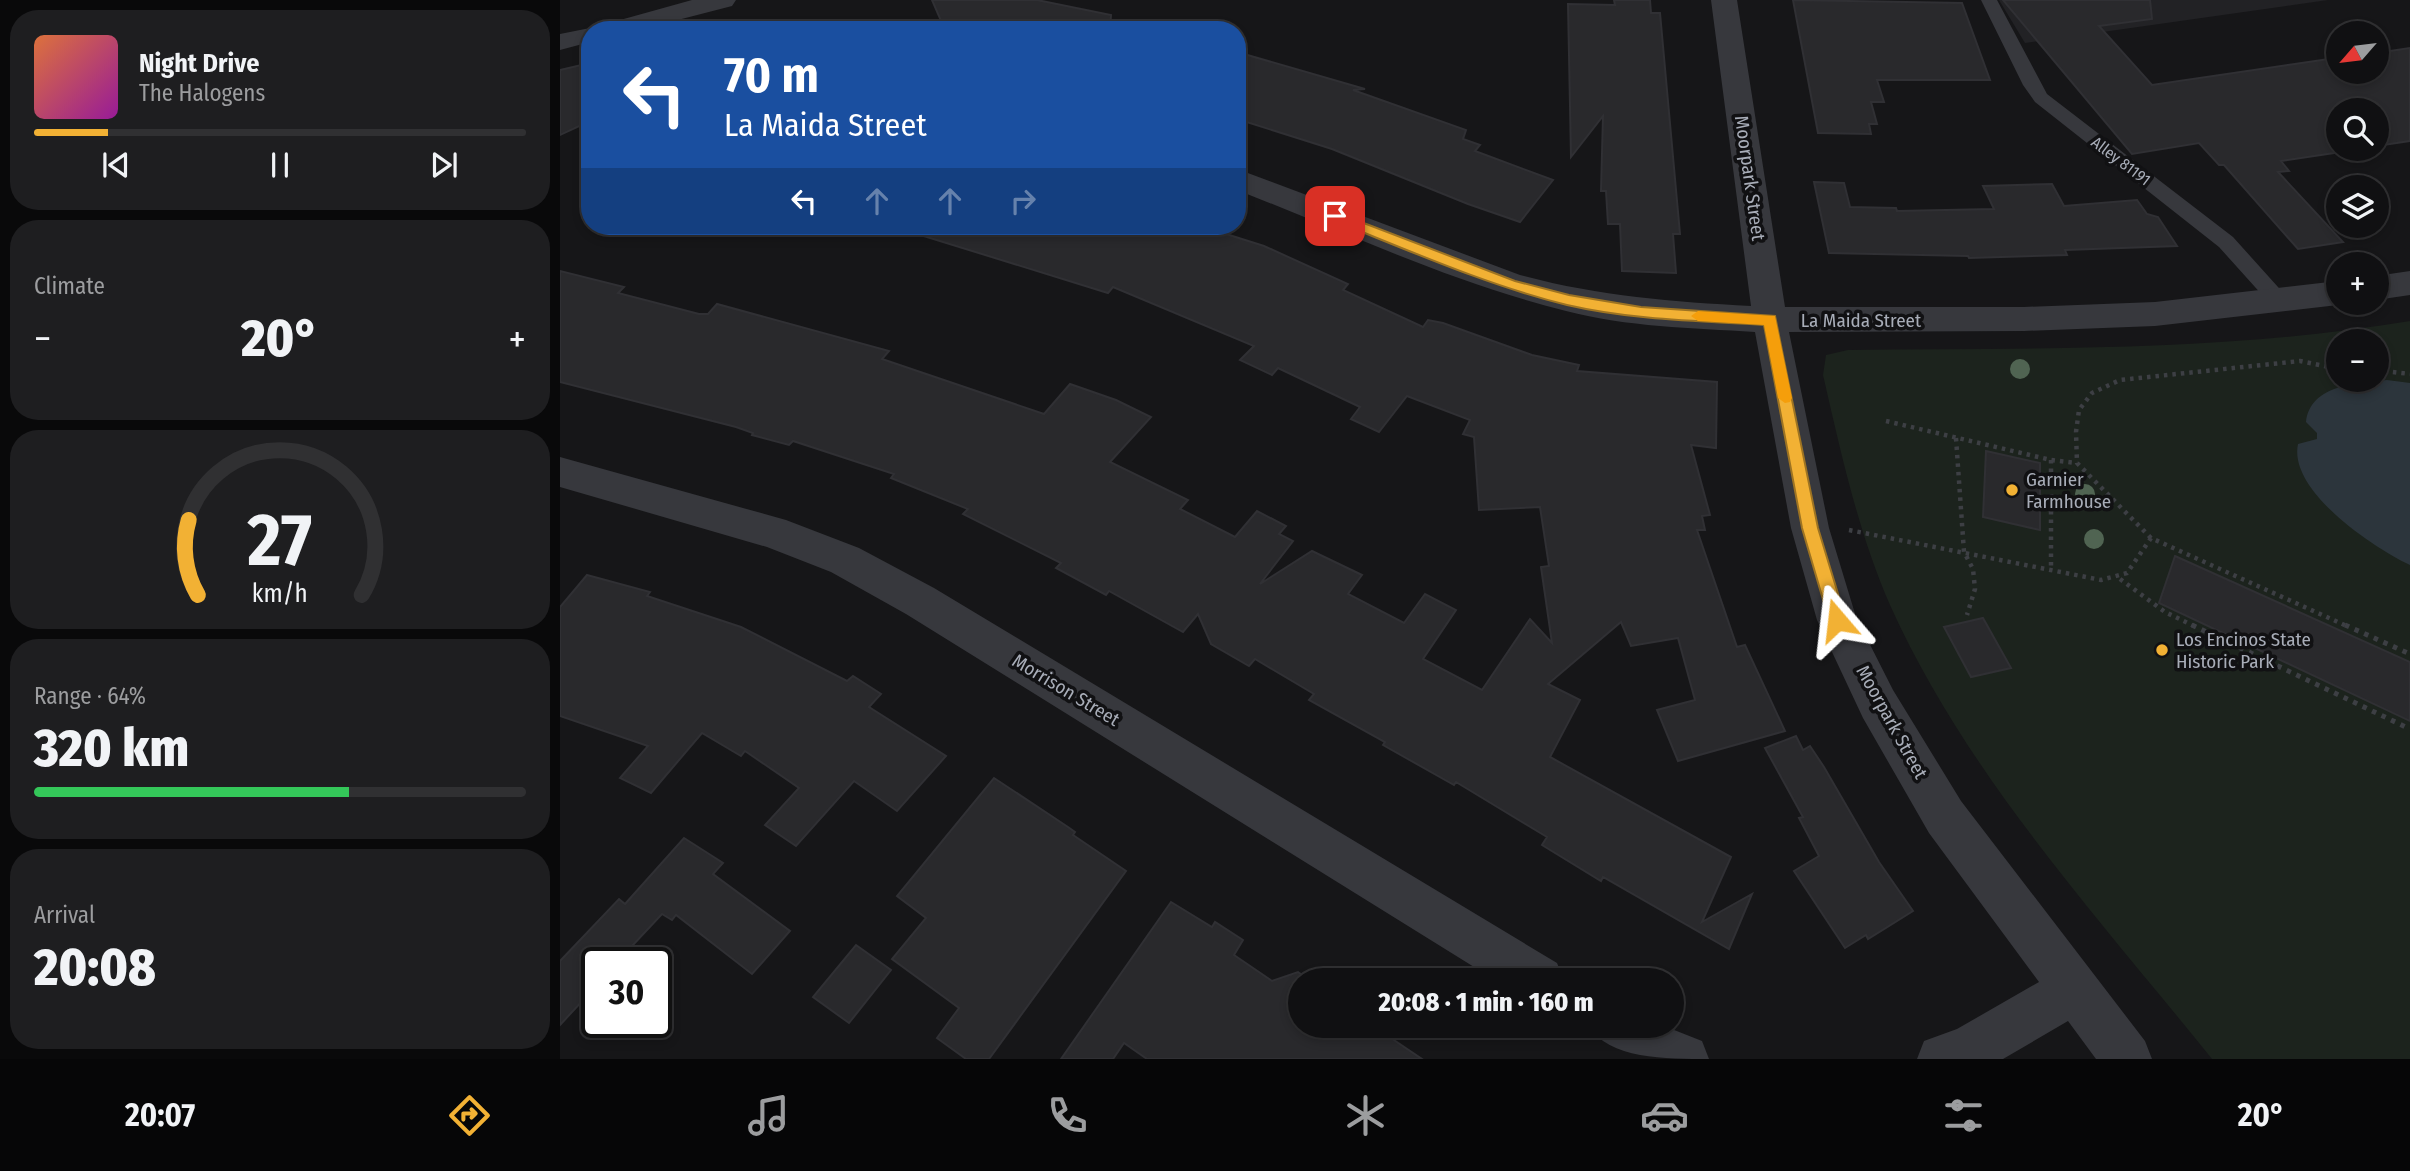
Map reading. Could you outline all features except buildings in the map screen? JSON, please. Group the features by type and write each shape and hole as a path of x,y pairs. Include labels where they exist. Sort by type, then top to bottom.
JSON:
{"street":[{"name":"Moorpark Street","path":"1724,0 1770,320 1810,528 1837,620 1878,704 1945,817 2127,1059"},
{"path":"650,21 707,9"},
{"path":"560,42 581,36"},
{"name":"La Maida Street","path":"1246,182 1511,284 1569,300 1641,313 1770,320 2024,319 2155,314 2326,295"},
{"path":"2389,286 2410,283"},
{"name":"Morrison Street","path":"560,471 772,531 845,560 920,601 1520,968"},
{"path":"1942,1059 1968,1051 2073,990"},
{"path":"1635,1038 1684,1059"}],"lane":[{"name":"Alley 81191","path":"1989,0 2031,85 2041,99 2225,242 2280,302"}],"path":[{"path":"2077,463 2078,409 2094,389 2120,380 2300,361 2326,366"},
{"path":"2389,372 2410,374"},
{"path":"1886,421 2050,460 2077,463 2151,538 2410,654"},
{"path":"1956,438 1964,552 1973,569 1975,589 1967,615"},
{"path":"2050,460 2052,570"},
{"path":"1810,528 1864,531 2101,580 2120,579 2126,575 2151,538"},
{"path":"2120,579 2165,612 2410,729"}],"shaded area":[{"path":"1999,0 2328,0 2025,43"},
{"name":"Los Encinos State Historic Park","path":"2410,321 2410,1059 2212,1059 2036,842 1956,727 1921,667 1890,605 1859,521 1823,375 1826,355 1848,350 2059,348 2270,338 2326,332 2326,392 2389,392 2389,329 2354,329"},
{"path":"2389,380 2410,383 2410,565 2356,532 2337,516 2306,480 2298,462 2298,444 2317,439 2317,433 2306,422 2309,410 2316,400 2326,393 2389,392"}],"slow traffic":[{"path":"1698,316 1770,320 1785,398"}],"place":[{"name":"Garnier Farmhouse","path":"2012,490"},
{"name":"Los Encinos State Historic Park","path":"2162,650"}],"route":[{"path":"1335,216 1511,284 1569,300 1641,313 1770,320 1810,528 1837,620"}]}
